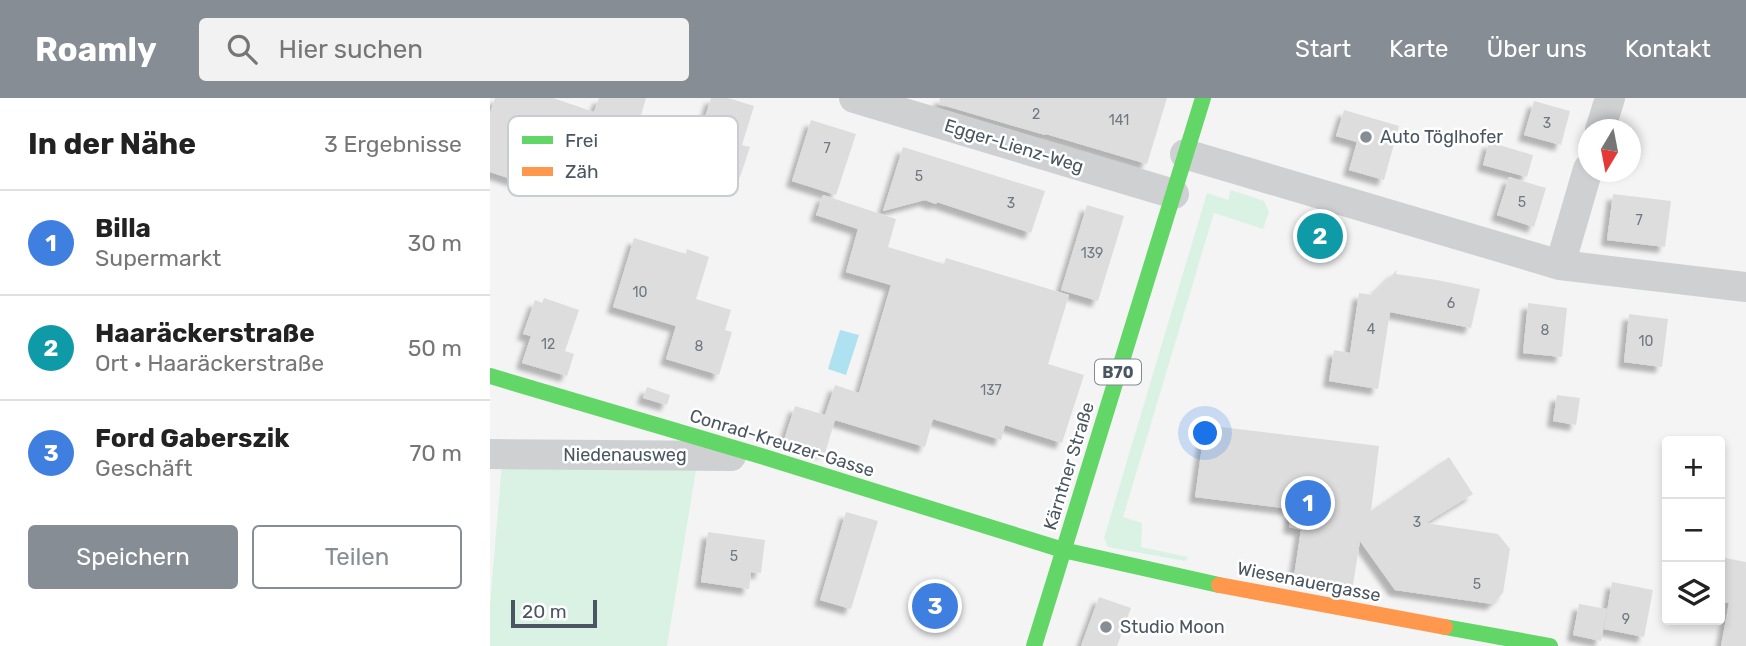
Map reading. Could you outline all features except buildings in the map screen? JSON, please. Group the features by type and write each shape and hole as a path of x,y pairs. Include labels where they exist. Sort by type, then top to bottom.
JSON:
{"street":[{"name":"Egger-Lienz-Weg","path":"854,98 1174,194"},
{"name":"Kärntner Straße","path":"1034,646 1203,98"},
{"path":"1604,119 1610,98"},
{"path":"1185,154 1560,265 1746,287"},
{"path":"1560,265 1584,182"},
{"name":"Conrad-Kreuzer-Gasse","path":"490,376 761,456 1063,550"},
{"name":"Niedenausweg","path":"490,454 761,456"},
{"name":"Wiesenauergasse","path":"1063,550 1219,585 1550,646"}],"green space":[{"path":"1231,190 1264,201 1269,212 1263,229 1214,213 1123,517 1142,523 1141,547 1188,557 1185,561 1108,547 1104,538 1207,193 1228,200"},
{"path":"502,464 696,470 667,646 490,646 490,605"}],"water":[{"path":"840,330 859,335 846,375 828,369"}],"traffic: fast":[{"path":"1034,646 1203,98"},
{"path":"490,376 761,456 1063,550 1219,585"},
{"path":"1445,627 1550,646"}],"traffic: slow":[{"path":"1219,585 1445,627"}],"place":[{"name":"Auto Töglhofer","path":"1366,137"},
{"name":"Haaräckerstraße","path":"1320,236"},
{"name":"Billa","path":"1308,503"},
{"name":"Ford Gaberszik","path":"935,606"},
{"name":"Studio Moon","path":"1106,627"}]}
